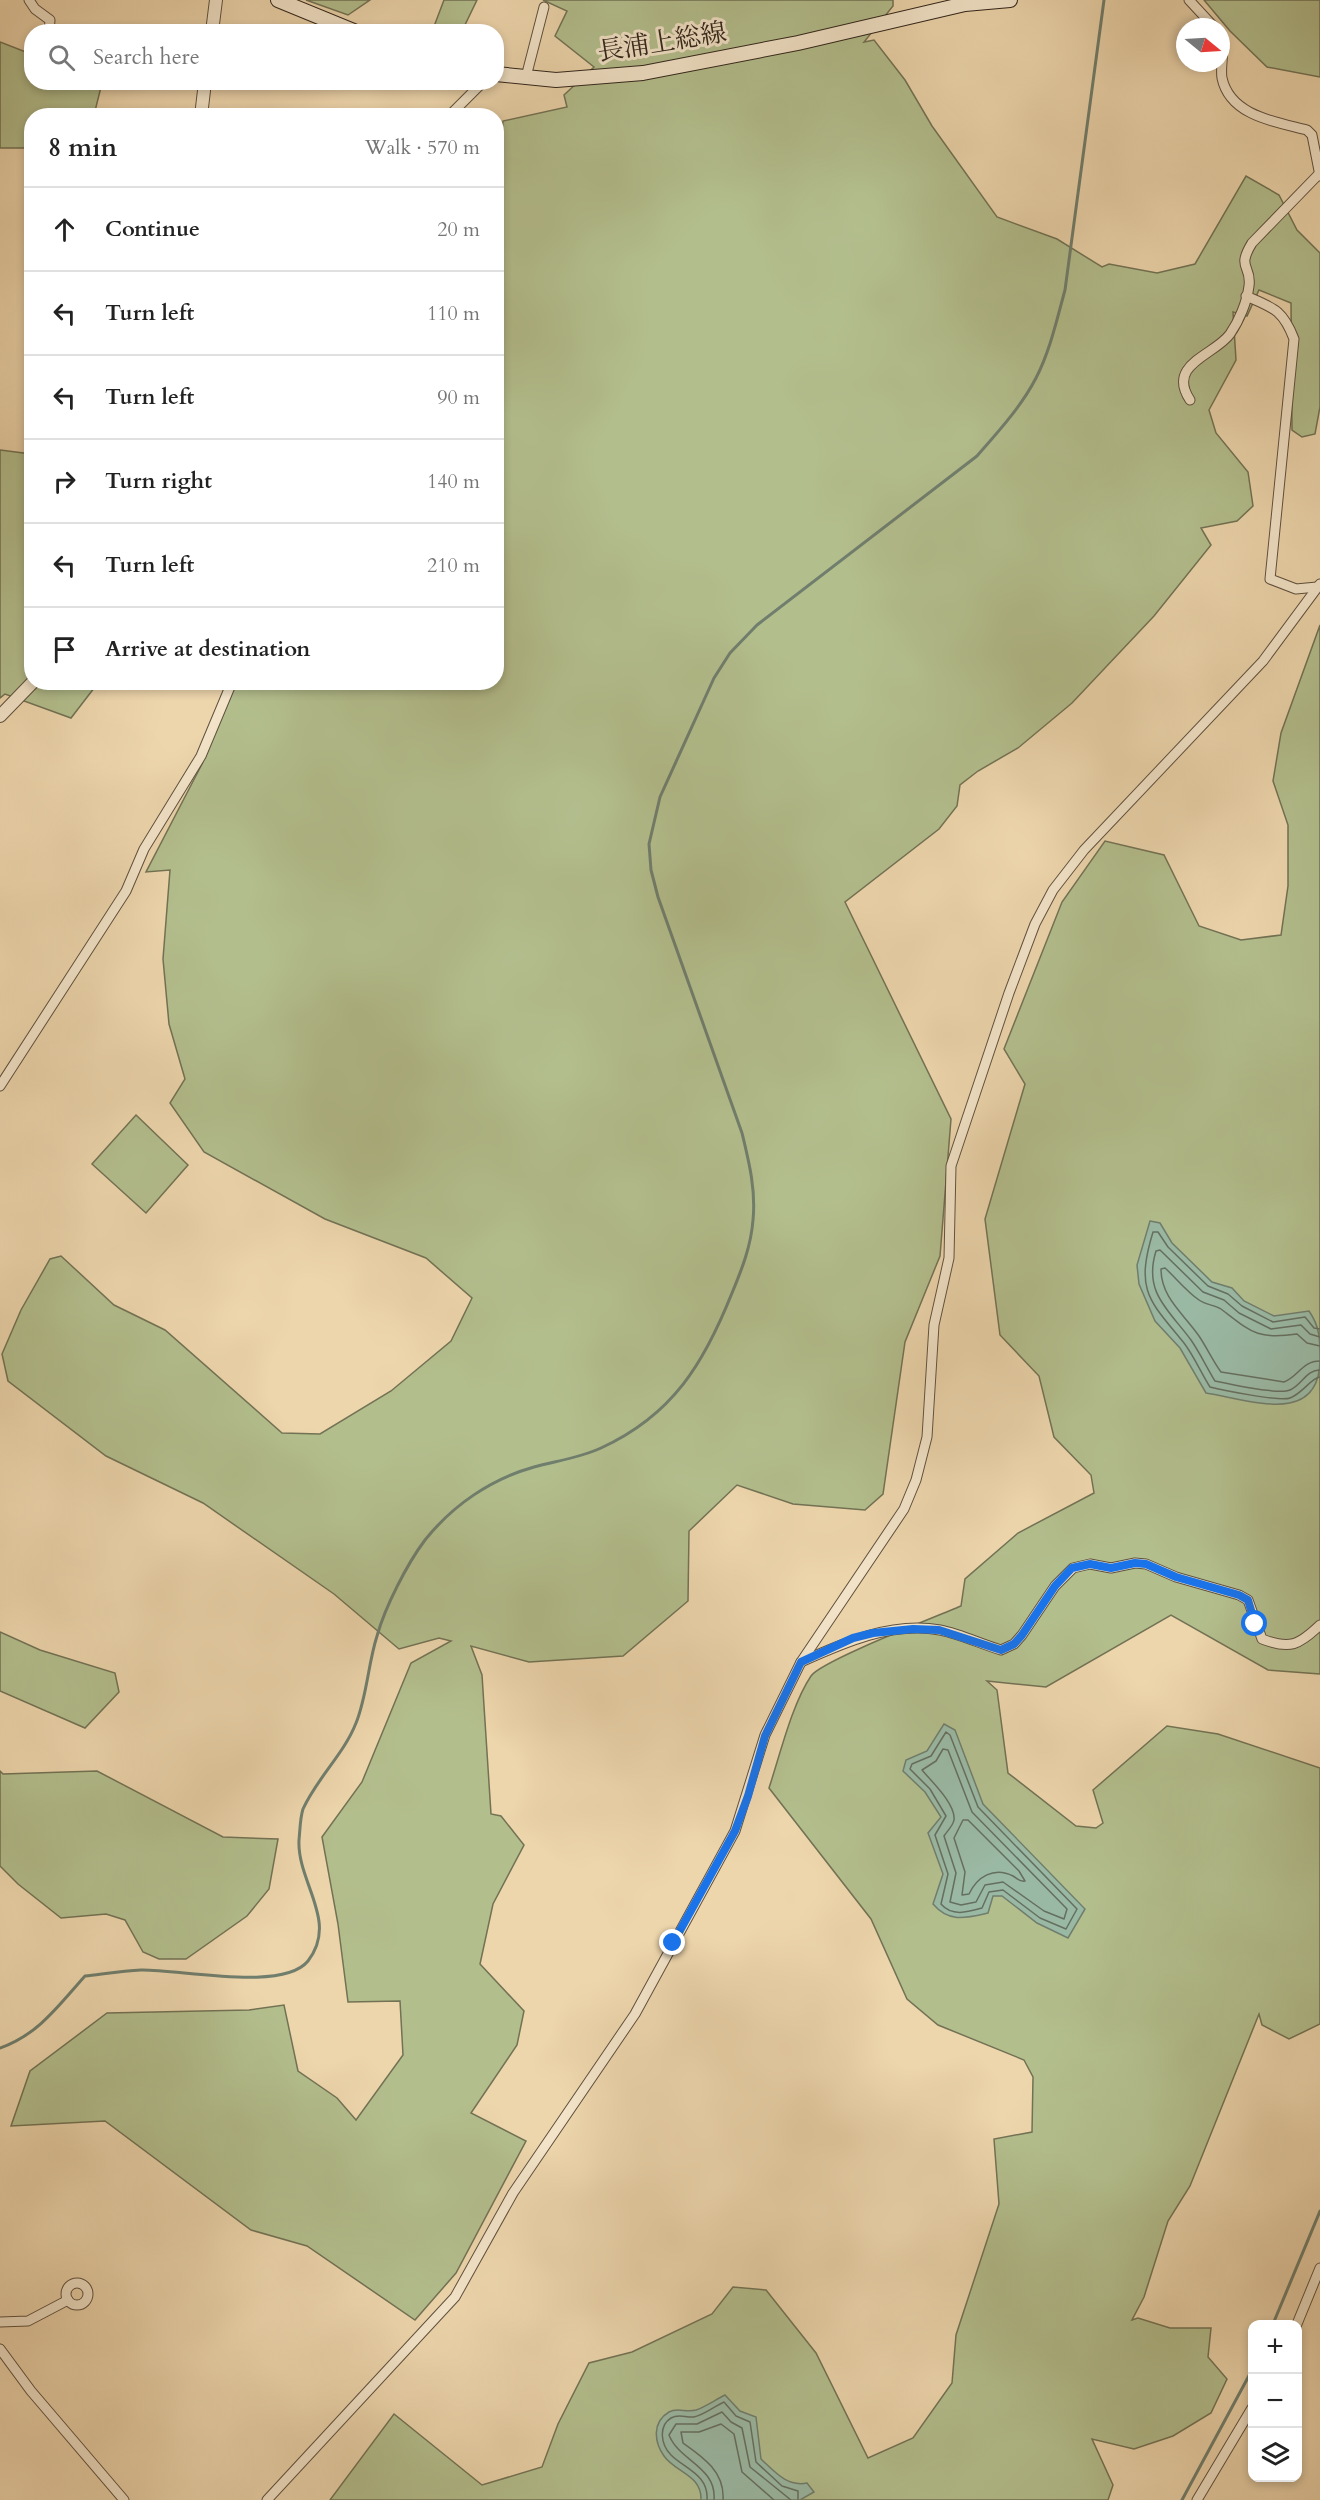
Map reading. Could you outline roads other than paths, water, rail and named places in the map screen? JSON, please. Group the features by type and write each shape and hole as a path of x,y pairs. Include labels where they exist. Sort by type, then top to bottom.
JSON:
{"main road":[{"path":"278,0 336,24"},
{"name":"長浦上総線","path":"504,75 556,80 643,73 798,43 965,4 1010,0"}],"street":[{"path":"29,0 35,9 50,20 50,24"},
{"path":"213,24 216,0"},
{"path":"1188,0 1205,18"},
{"path":"526,77 543,7"},
{"path":"1190,400 1183,384 1188,368 1206,351 1219,345 1229,335 1240,315 1250,286 1243,263 1245,254 1252,243 1319,175 1312,135 1307,130 1261,118 1237,104 1225,90 1221,72"},
{"path":"202,108 204,90"},
{"path":"457,108 475,90"},
{"path":"1246,296 1277,309 1286,319 1294,339 1270,579 1296,589 1319,585"},
{"path":"267,2500 455,2297 513,2193 635,2014 729,1841 748,1796 765,1736 801,1662 904,1509 916,1480 927,1437 934,1325 949,1258 951,1166 1009,993 1035,924 1053,890 1084,850 1263,661 1319,585"},
{"path":"0,716 25,690"},
{"path":"0,1086 126,891 144,849 201,756 229,690"},
{"path":"801,1662 853,1638 873,1633 913,1629 939,1630 1001,1650 1014,1644 1022,1635 1055,1586 1072,1568 1090,1564 1111,1568 1135,1563 1146,1564 1176,1577 1239,1595 1248,1600 1262,1639 1276,1645 1288,1646 1298,1643 1320,1625"},
{"path":"1299,2320 1320,2268"},
{"path":"0,2322 28,2321 68,2300"},
{"path":"0,2349 31,2391 124,2500"},
{"path":"1197,2500 1248,2415"}],"water":[{"path":"1150,1221 1160,1223 1172,1243 1212,1282 1232,1288 1244,1301 1274,1316 1309,1311 1319,1334 1320,1359 1317,1380 1308,1394 1296,1401 1280,1404 1261,1403 1206,1393 1180,1348 1155,1321 1139,1284 1137,1265"},
{"path":"944,1724 955,1730 983,1804 1085,1909 1068,1938 1037,1923 1002,1896 993,1896 988,1913 958,1918 945,1914 933,1904 943,1874 928,1833 941,1817 925,1792 903,1771 906,1760 927,1751"},
{"path":"725,2395 740,2411 756,2417 761,2459 787,2481 807,2483 814,2492 800,2500 701,2500 700,2492 693,2480 664,2456 658,2445 657,2427 663,2416 669,2412 696,2410"}],"waterway":[{"path":"0,2048 37,2027 85,1976 141,1970 254,1977 277,1975 295,1970 308,1961 316,1946 319,1931 318,1916 300,1856 299,1840 303,1809 345,1745 356,1723 385,1612 418,1550 436,1527 460,1505 488,1486 518,1472 601,1448 648,1420 683,1384 710,1342 736,1284 748,1248 754,1209 753,1187 742,1133 658,897 651,870 649,844 660,797 714,678 730,653 757,625 977,456 1030,389 1049,346 1065,290 1104,0"},
{"path":"1275,2320 1320,2211"},
{"path":"1182,2500 1250,2374"}]}
